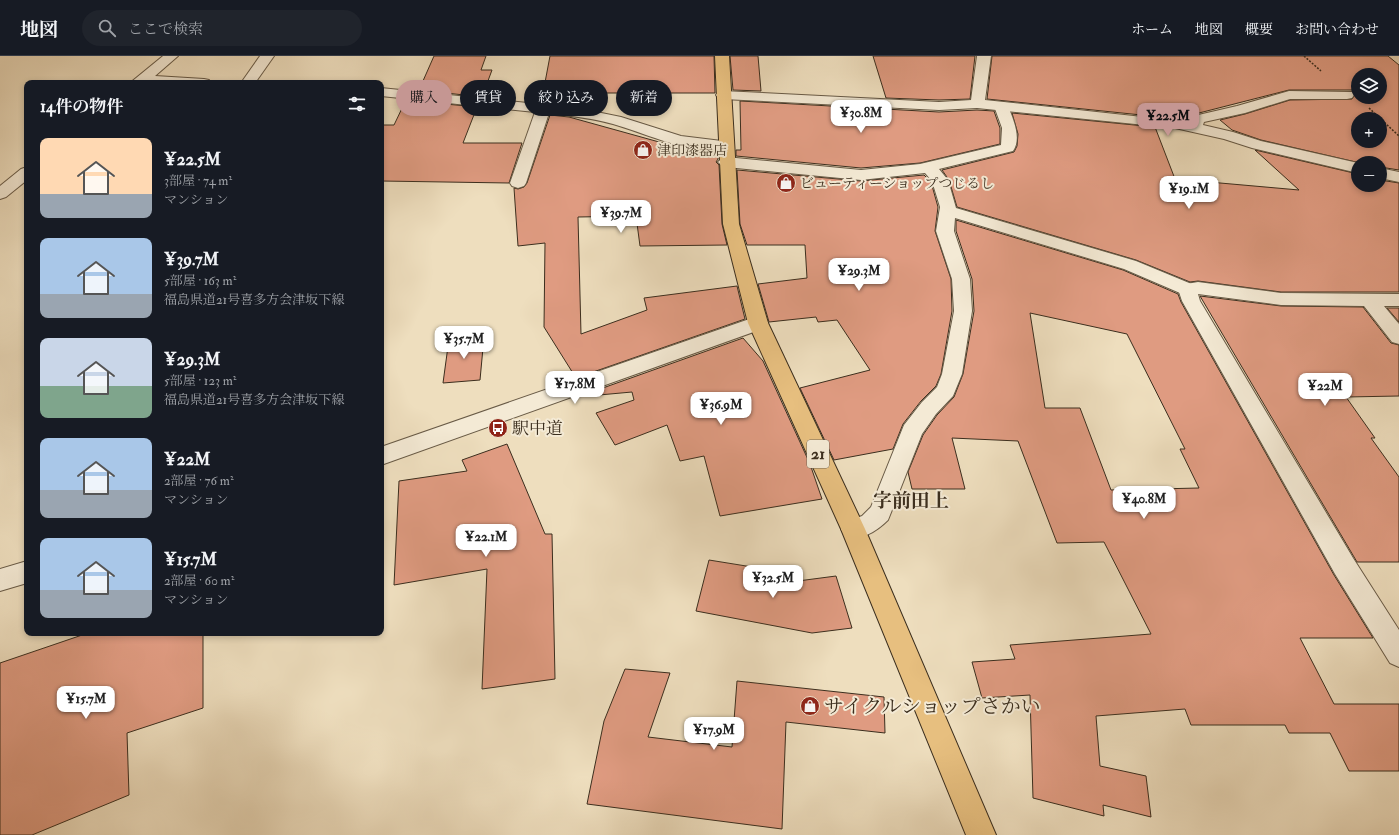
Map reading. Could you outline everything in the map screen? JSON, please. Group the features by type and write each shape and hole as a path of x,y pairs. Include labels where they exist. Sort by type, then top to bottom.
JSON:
{"main road":[{"name":"21","path":"722,56 730,224 758,324 853,529 981,835"}],"street":[{"path":"140,80 171,56"},
{"path":"250,80 267,56"},
{"path":"977,104 984,56"},
{"path":"384,92 446,100 524,106"},
{"path":"1195,128 1196,122 1199,119 1240,110 1279,97 1296,94 1347,95"},
{"path":"723,95 939,106 977,104 1102,116 1195,128 1228,135 1257,145 1351,166"},
{"path":"596,116 616,120 678,140 699,144 726,154 816,172 861,175 928,167 1008,148 1009,128 1002,106"},
{"path":"518,183 541,116"},
{"path":"853,529 870,524 880,513 912,431 929,408 946,391 952,374 963,311 961,279 945,231 948,210 940,180 928,167"},
{"path":"0,194 24,174"},
{"path":"1387,175 1399,178"},
{"path":"948,210 1130,265 1187,289 1198,288 1281,299 1399,300"},
{"path":"1187,289 1191,301 1340,559 1399,654"},
{"path":"1369,300 1399,337"},
{"path":"384,455 758,324"},
{"path":"0,580 24,573"}],"building":[{"path":"434,56 486,56 481,70 492,70 488,80 460,80 460,95 452,94 452,80 423,80"},
{"path":"550,56 714,56 715,93 672,93 672,80 616,80 616,93 608,93 608,80 545,80"},
{"path":"730,56 758,56 761,91 733,90"},
{"path":"873,56 975,56 970,99 939,100 886,98"},
{"path":"992,56 1388,56 1399,65 1399,170 1387,168 1387,156 1351,156 1351,161 1261,140 1232,130 1220,120 1290,100 1351,99 1351,104 1387,104 1387,68 1351,68 1351,90 1289,90 1199,113 1150,113 1151,116 987,99"},
{"path":"740,101 939,112 977,110 994,111 1000,128 1000,144 920,163 861,168 736,156 736,150 741,150"},
{"path":"452,105 460,105 460,116 474,116 463,143 522,143 509,183 384,181 384,125 394,125 398,116 452,116"},
{"path":"1012,113 1155,127 1175,179 1299,190 1255,150 1351,172 1351,192 1387,192 1387,181 1399,183 1399,292 1281,292 1198,281 1190,282 1136,260 957,207 949,180 942,170 1014,152 1017,146 1018,134"},
{"path":"550,116 569,117 688,150 718,151 718,159 716,162 719,165 722,224 727,245 640,246 636,216 578,217 581,334 647,310 644,298 737,286 745,319 576,378 544,327 545,243 518,246 514,188 518,189 524,187 527,183"},
{"path":"737,170 861,181 924,175 931,182 938,207 935,231 951,279 952,311 941,374 936,386 921,401 903,424 893,449 834,460 800,388 870,370 837,320 818,322 816,317 769,322 758,284 807,278 805,245 747,245 740,224"},
{"path":"956,220 1123,270 1178,294 1181,302 1334,575 1373,638 1300,638 1334,704 1399,704 1399,771 1349,771 1330,733 1289,733 1285,725 1191,725 1185,709 1096,716 1100,766 1146,776 1151,817 1103,805 1104,816 1033,798 1030,695 982,698 972,662 1015,659 1010,645 1151,634 1104,542 1057,543 1018,441 952,438 965,489 912,489 908,472 923,435 937,415 954,397 963,374 974,311 972,279 956,231","holes":["1030,313 1127,334 1185,449 1180,449 1199,488 1111,490 1080,408 1045,408"]},
{"path":"1200,296 1281,306 1363,307 1391,343 1399,345 1399,396 1346,397 1375,438 1371,438 1399,477 1399,562 1357,562"},
{"path":"1387,308 1399,308 1399,322"},
{"path":"484,337 480,380 443,383 449,339"},
{"path":"743,338 763,361 810,464 822,499 720,516 704,456 680,461 667,425 615,445 596,413 634,400 632,392 588,396 586,394"},
{"path":"507,444 545,534 552,534 555,679 482,689 487,569 394,585 399,481 467,471 462,460"},
{"path":"709,560 777,571 775,584 836,576 852,628 812,633 696,611"},
{"path":"79,636 203,636 203,708 127,733 129,795 32,835 0,835 0,663"},
{"path":"625,669 670,673 648,737 732,747 737,681 884,697 885,733 786,722 782,829 587,804 604,721"}],"place":[{"name":"津印漆器店","path":"643,150"},
{"name":"ビューティーショップつじるし","path":"786,183"},
{"name":"駅中道","path":"498,428"},
{"name":"サイクルショップさかい","path":"810,706"}],"district":[{"name":"字前田上","path":"911,501"}]}
